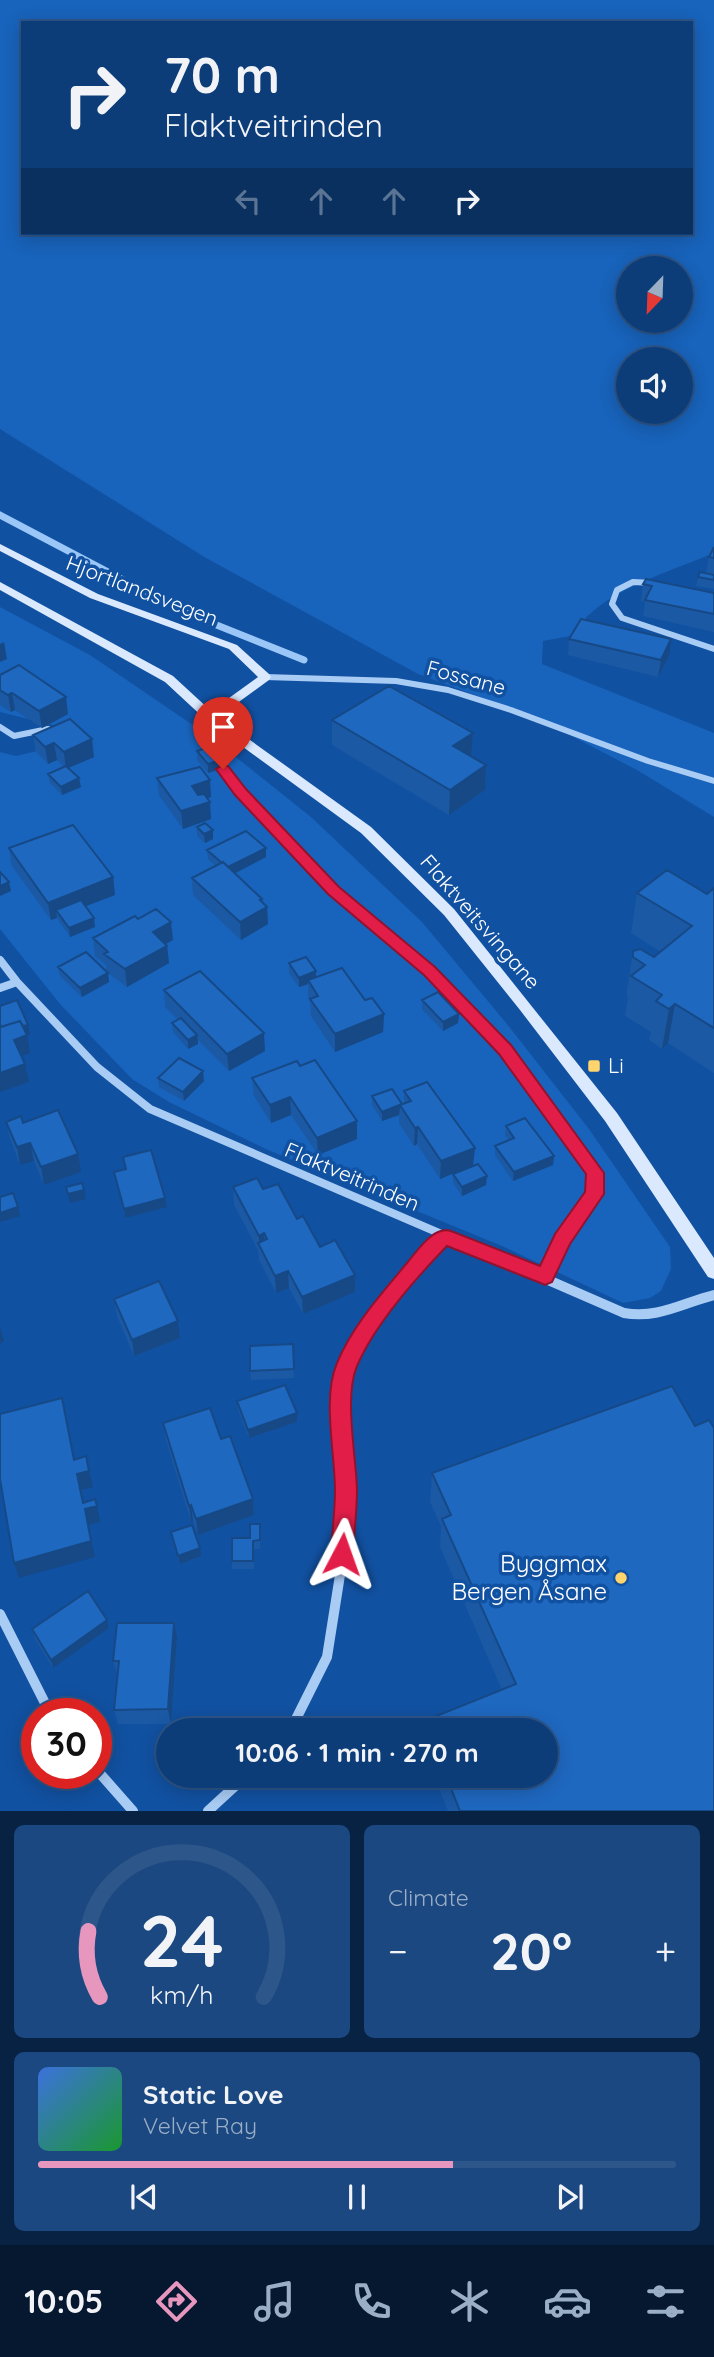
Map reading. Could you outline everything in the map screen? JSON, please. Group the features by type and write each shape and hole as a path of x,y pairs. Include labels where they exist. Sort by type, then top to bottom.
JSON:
{"main road":[{"name":"Hjortlandsvegen","path":"0,547 94,596 233,647 265,677"},
{"name":"Flaktveitsvingane","path":"0,585 169,679 210,717 366,830 449,912 525,1006 611,1117 714,1272"},
{"path":"210,717 265,677"}],"street":[{"path":"660,583 633,582 617,590 612,604 622,618 714,649"},
{"name":"Fossane","path":"265,677 396,681 448,690 511,710 648,761 714,781"},
{"path":"0,727 14,736 48,729"},
{"path":"229,753 223,769 241,792 333,890 429,971 505,1050 595,1173 594,1194 562,1240 545,1277"},
{"name":"Flaktveitrinden","path":"0,960 17,982 97,1067 150,1109 624,1313 642,1316 670,1311 689,1301 714,1295"},
{"path":"0,988 17,982"},
{"path":"296,1718 327,1657 341,1575 346,1490 340,1415 345,1366 379,1313 444,1236"},
{"path":"0,1614 42,1698"},
{"path":"112,1787 133,1811"},
{"path":"208,1811 233,1788"}],"shaded area":[{"path":"0,0 714,0 714,553 618,594 589,615 576,635 543,641 542,664 714,733 714,817 637,770 537,718 418,674 206,558 0,429"},
{"path":"0,607 90,655 212,738 311,817 422,922 507,1024 589,1129 670,1247 671,1269 661,1291 650,1298 623,1303 502,1246 268,1150 169,1102 132,1079 60,1004 0,929 0,752 16,756 54,747 56,726 0,712"}],"building":[{"path":"700,572 714,575 714,580 698,577"},
{"path":"646,579 714,593 714,614 645,600 652,586 643,584"},
{"path":"581,619 671,639 661,660 569,639"},
{"path":"19,665 66,697 39,711 12,693 8,695 0,690 0,675"},
{"path":"389,686 473,733 453,746 486,765 450,790 332,720"},
{"path":"70,719 92,739 64,752 54,743 45,747 33,735"},
{"path":"209,747 220,760 208,764 197,751"},
{"path":"66,766 79,778 61,787 48,774"},
{"path":"200,767 210,780 192,786 198,795 204,794 210,802 181,811 157,778"},
{"path":"205,823 213,830 204,834 197,827"},
{"path":"73,825 113,877 48,903 9,848"},
{"path":"246,831 266,848 228,867 207,850"},
{"path":"223,862 267,907 240,922 192,878"},
{"path":"667,870 707,894 714,888 714,1028 675,1004 669,1009 656,1001 662,995 631,976 645,965 633,957 633,951 640,949 654,957 692,926 637,893"},
{"path":"0,872 9,882 0,886"},
{"path":"81,900 94,918 69,928 56,910"},
{"path":"156,909 171,922 153,932 167,946 125,969 104,954 108,952 93,938 135,916 138,919"},
{"path":"86,952 108,973 80,988 58,967"},
{"path":"306,957 316,971 299,978 289,963"},
{"path":"342,968 365,1000 372,998 384,1014 335,1034 310,999 318,996 308,980"},
{"path":"200,971 264,1033 227,1054 164,990"},
{"path":"438,992 459,1014 443,1022 422,1000"},
{"path":"17,1000 28,1025 23,1026 20,1021 1,1027 0,1006"},
{"path":"181,1018 197,1035 188,1040 172,1023"},
{"path":"20,1021 27,1035 14,1040 25,1064 0,1073 0,1027"},
{"path":"179,1058 203,1071 183,1092 158,1078"},
{"path":"315,1060 357,1121 317,1138 290,1097 270,1105 252,1078 297,1061 300,1066"},
{"path":"427,1082 475,1148 441,1161 418,1127 415,1128 400,1105 411,1101 404,1091"},
{"path":"392,1089 402,1104 382,1112 372,1096"},
{"path":"58,1110 78,1154 41,1167 30,1143 17,1147 6,1122 21,1116 23,1123"},
{"path":"525,1118 554,1156 514,1172 495,1146 514,1138 506,1126"},
{"path":"151,1150 165,1198 124,1209 114,1172 126,1169 123,1157"},
{"path":"478,1164 487,1176 462,1187 453,1174"},
{"path":"257,1178 263,1189 278,1184 297,1219 303,1216 320,1247 335,1240 355,1275 302,1297 288,1271 275,1276 258,1243 267,1239 264,1233 259,1236 233,1187"},
{"path":"82,1183 84,1190 68,1194 66,1187"},
{"path":"13,1193 18,1207 0,1213 0,1197"},
{"path":"159,1281 178,1321 132,1340 114,1299"},
{"path":"293,1344 294,1369 250,1371 250,1346"},
{"path":"285,1385 297,1413 248,1430 237,1401"},
{"path":"672,1386 695,1426 709,1420 714,1428 714,1811 460,1811 451,1788 558,1788 558,1718 431,1718 516,1684 442,1519 451,1515 432,1473"},
{"path":"62,1398 74,1460 86,1456 89,1471 77,1474 83,1503 95,1499 97,1506 85,1509 91,1541 14,1563 0,1479 0,1414"},
{"path":"210,1408 221,1439 230,1436 253,1499 196,1519 191,1505 189,1506 163,1423"},
{"path":"250,1524 260,1524 260,1540 253,1541 253,1561 232,1561 232,1538 250,1538"},
{"path":"192,1525 200,1548 178,1556 171,1532"},
{"path":"88,1591 107,1620 51,1660 32,1629"},
{"path":"117,1623 174,1623 168,1709 114,1710 119,1661 113,1661"}],"waterway":[{"path":"0,515 184,612 304,660"}],"place":[{"name":"Li","path":"594,1066"},
{"name":"Byggmax Bergen Åsane","path":"621,1578"}],"route":[{"path":"223,769 241,792 333,890 429,971 505,1050 595,1173 594,1194 562,1240 545,1277 444,1236 379,1313 345,1366 340,1415 346,1490 342,1554"}]}
